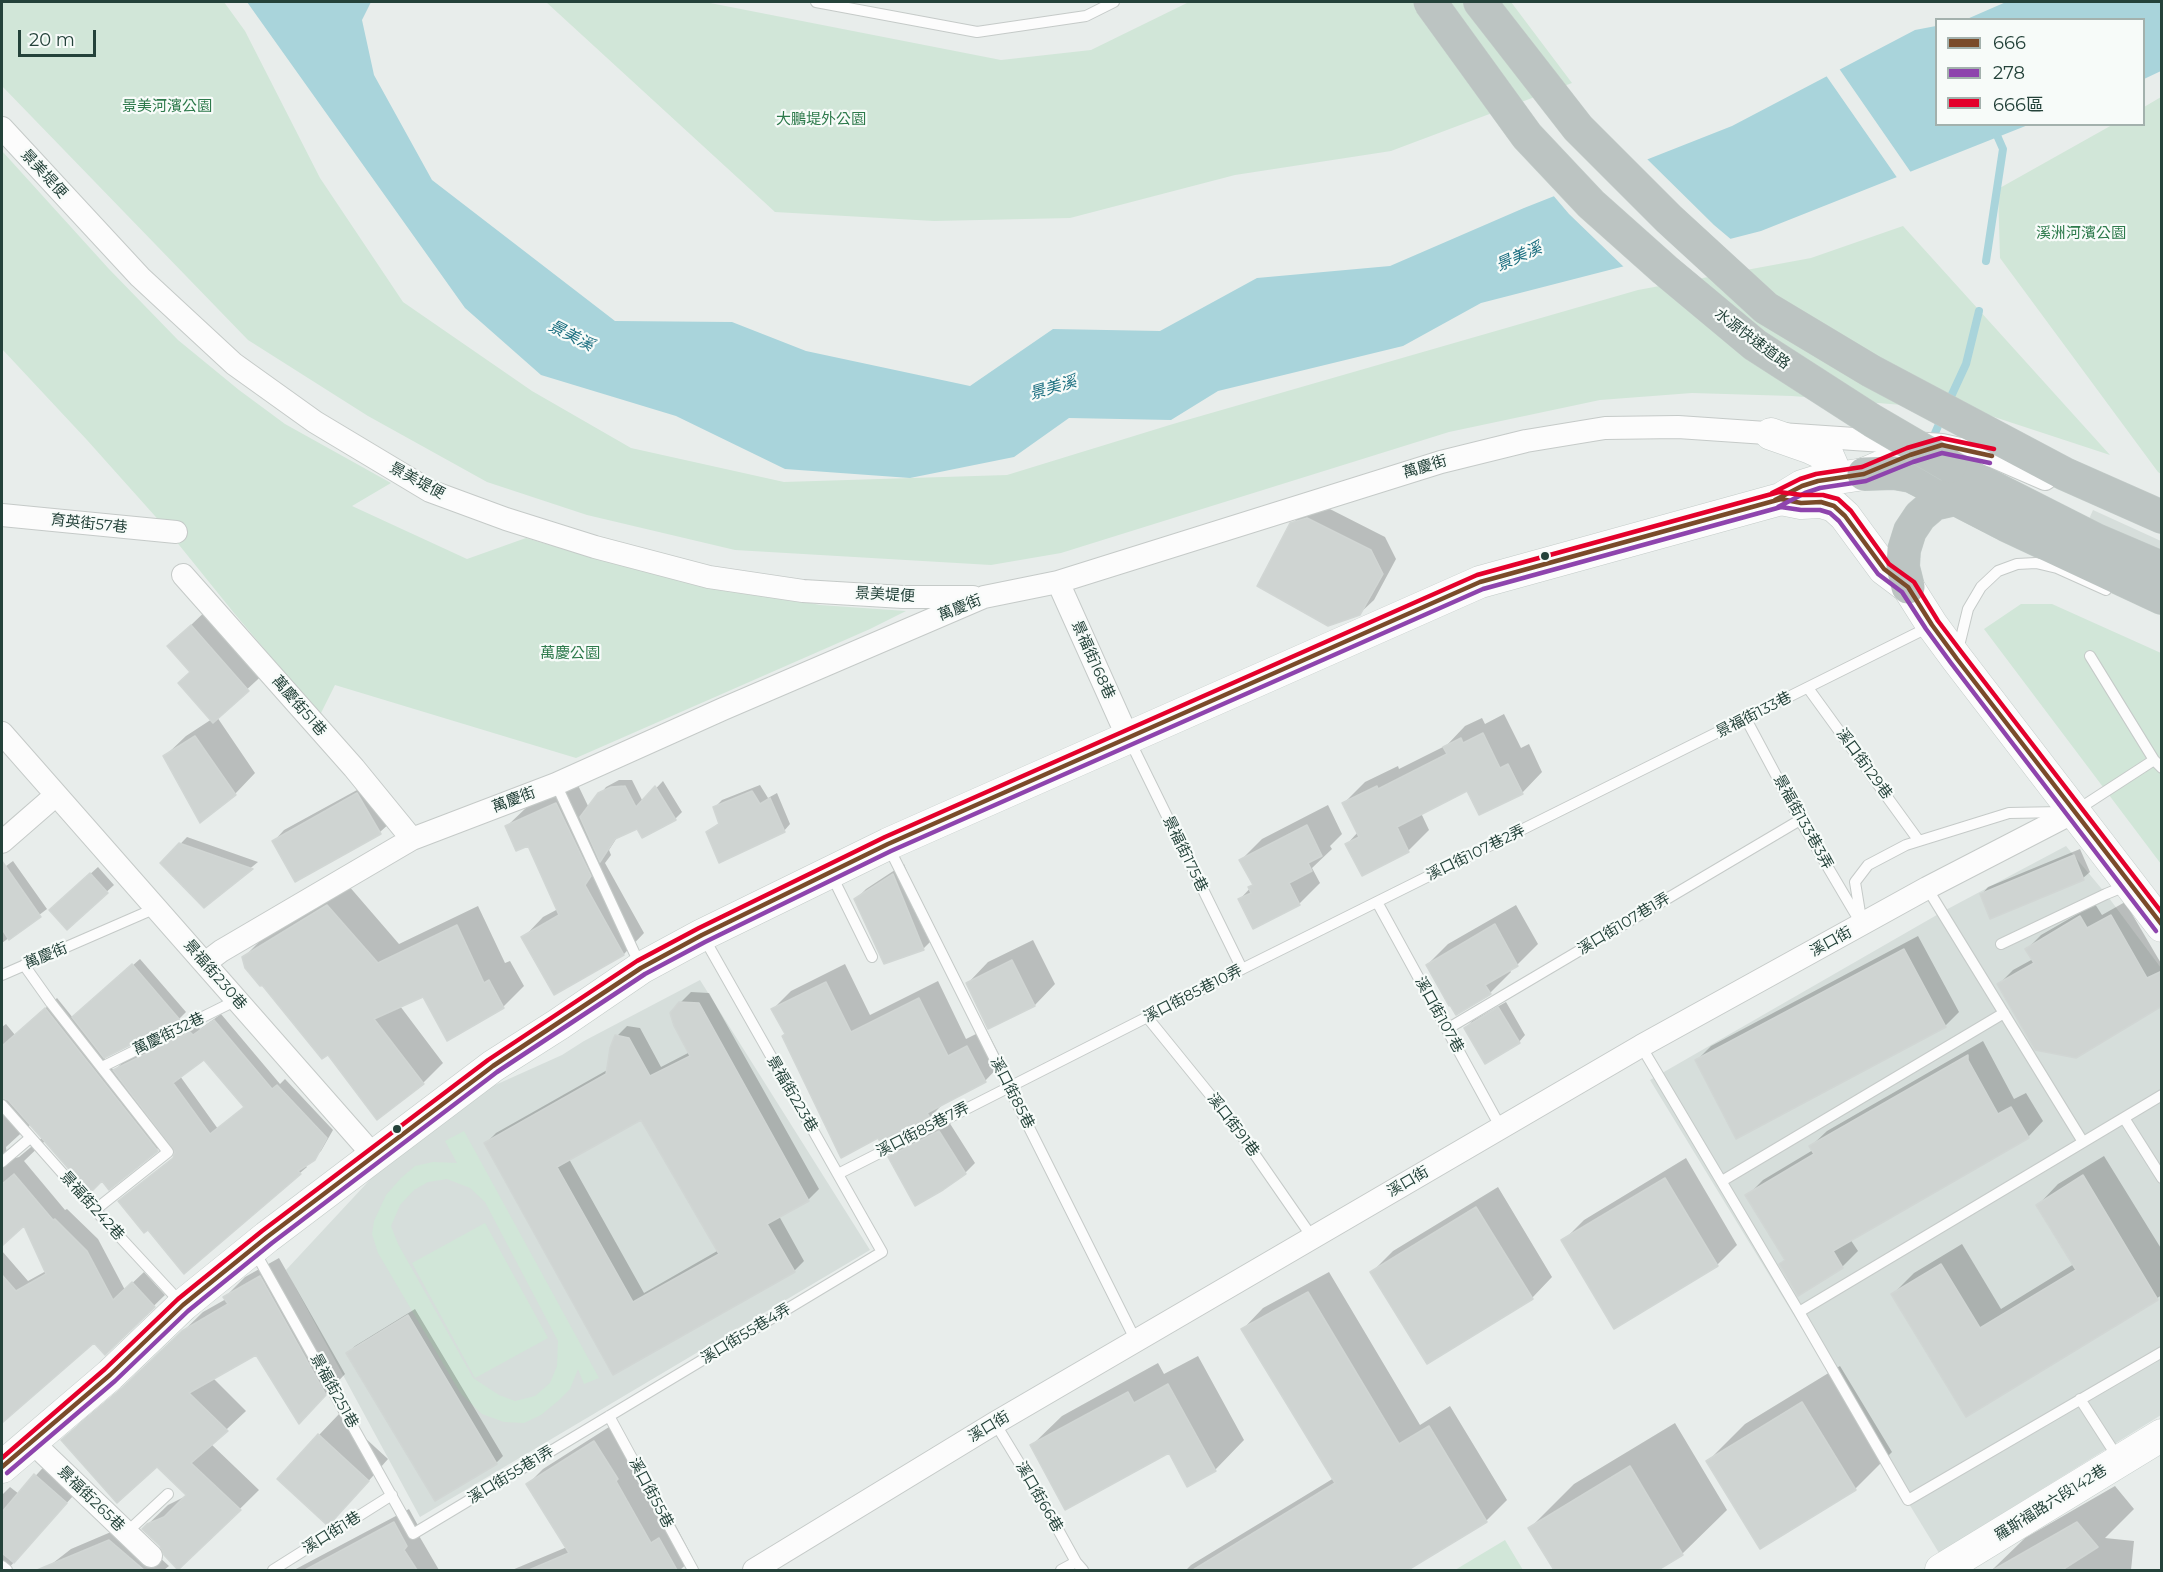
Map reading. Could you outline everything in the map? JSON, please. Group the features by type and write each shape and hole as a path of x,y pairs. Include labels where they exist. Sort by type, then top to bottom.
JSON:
{"highway":[{"name":"水源快速道路","path":"1430,2 1527,136 1591,204 1665,270 1755,345 1873,421 1950,466 2096,540 2162,568"},
{"path":"1480,2 1578,128 1669,219 1766,308 1871,371 2065,474 2162,517"},
{"path":"1864,474 1894,473 1911,476 2007,525 2162,598"},
{"path":"1908,587 1903,567 1904,550 1910,531 1920,516 1934,504 1956,499"}],"street":[{"name":"景美堤便","path":"2,128 140,277 234,364 315,422 430,491 506,519 595,547 709,577 803,591 903,597 984,597"},
{"name":"萬慶街","path":"205,963 221,951 412,839 556,784 723,709 984,597 1058,582 1441,462 1526,441 1605,428 1678,427 1942,445 1992,456 2162,530"},
{"path":"1771,434 1828,456 1832,465 1828,474 1818,481"},
{"path":"2,1467 110,1375 183,1305 374,1156 493,1066 641,968 702,935 888,844 1480,582 1781,499 1802,486 1818,481 1864,474 1942,445"},
{"path":"1781,499 1801,503 1821,502 1834,506 1845,516 1884,569 1908,587 1957,659 2162,926"},
{"name":"育英街57巷","path":"2,515 176,532"},
{"name":"萬慶街51巷","path":"183,574 354,768 412,839"},
{"name":"景福街168巷","path":"1058,582 1128,738"},
{"name":"景福街230巷","path":"2,733 374,1156"},
{"path":"2,842 56,795"},
{"name":"溪口街","path":"754,1570 995,1423 1641,1046 1927,888 2074,812"},
{"name":"羅斯福路六段142巷","path":"1947,1569 2162,1435"},
{"name":"景福街265巷","path":"31,1441 151,1556"}],"lane":[{"path":"816,2 978,32 1086,16 1114,2"},
{"path":"1957,659 1968,609 1982,587 1998,571 2017,564 2036,563 2057,568 2120,596"},
{"name":"景福街133巷","path":"1575,805 1932,625"},
{"path":"1862,925 1855,882 1868,865 1906,845 2009,813 2074,812 2158,764 2090,656"},
{"name":"溪口街129巷","path":"1808,687 1919,841"},
{"name":"景福街133巷3弄","path":"1746,719 1800,820 1862,925"},
{"name":"景福街175巷","path":"1128,738 1242,969"},
{"path":"556,784 641,968"},
{"name":"溪口街107巷2弄","path":"1377,902 1575,805"},
{"name":"溪口街107巷1弄","path":"1447,1029 1800,820"},
{"name":"溪口街85巷","path":"888,844 1136,1341"},
{"path":"829,871 872,957"},
{"path":"2001,944 2131,884"},
{"path":"1927,888 2083,1142"},
{"name":"溪口街85巷10弄","path":"1009,1086 1377,902"},
{"name":"溪口街107巷","path":"1377,902 1501,1128"},
{"name":"萬慶街","path":"2,975 156,908"},
{"name":"景福街223巷","path":"702,935 882,1252"},
{"path":"24,966 168,1152 95,1210"},
{"name":"萬慶街32巷","path":"102,1067 237,1000"},
{"path":"1722,1181 2004,1013"},
{"name":"溪口街91巷","path":"1147,1017 1233,1123 1312,1238"},
{"path":"1641,1046 1908,1500 2162,1352"},
{"name":"溪口街85巷7弄","path":"838,1174 1009,1086"},
{"path":"1799,1312 2162,1095"},
{"name":"景福街242巷","path":"2,1105 183,1305"},
{"path":"2124,1118 2162,1178"},
{"path":"2,1162 30,1138"},
{"name":"景福街251巷","path":"254,1248 413,1534"},
{"name":"溪口街55巷4弄","path":"609,1416 882,1252"},
{"path":"2080,1399 2119,1461"},
{"name":"溪口街55巷1弄","path":"413,1534 609,1416"},
{"name":"溪口街55巷","path":"609,1416 693,1570"},
{"name":"溪口街66巷","path":"995,1423 1080,1566"},
{"path":"126,1533 168,1494"},
{"name":"溪口街1巷","path":"273,1570 392,1495"},
{"path":"2,1566 7,1570"},
{"path":"1060,1570 1080,1566"}],"shaded area":[{"path":"2093,510 2161,541 2161,589 2075,551"},
{"path":"2066,846 2106,894 2161,968 2161,1415 1939,1553 1650,1080 1942,912"},
{"path":"700,980 870,1250 420,1517 286,1270 392,1156 473,1095 562,1055"}],"green space":[{"name":"景美河濱公園","path":"2,2 224,2 245,31 320,178 403,302 532,391 631,448 784,482 1007,475 1173,424 1638,290 1811,258 1903,226 2110,455 1976,411 1792,396 1692,393 1600,400 1449,432 1061,553 991,565 735,550 587,515 487,482 368,416 248,340 2,86"},
{"name":"大鵬堤外公園","path":"546,2 705,2 1001,60 1091,50 1189,2 1511,2 1572,83 1391,151 1235,175 1070,218 934,221 775,212"},
{"name":"溪洲河濱公園","path":"2161,97 2161,474 2000,258 1998,189 2110,126 2145,126 2145,106"},
{"name":"萬慶公園","path":"2,151 109,269 178,340 285,424 391,483 352,506 467,559 526,538 597,559 820,605 906,611 576,758 335,685 320,715 163,525 2,349"},
{"path":"2021,604 2052,604 2161,653 2161,864 1984,629"},
{"path":"464,1131 599,1378 584,1384 578,1369 570,1389 558,1401 541,1415 524,1423 504,1422 482,1414 461,1394 378,1253 372,1234 374,1221 386,1195 415,1166 433,1162 457,1163 445,1141","holes":["447,1179 470,1188 485,1202 558,1341 557,1366 550,1383 535,1396 515,1401 499,1395 473,1378 398,1244 391,1226 400,1205 414,1190 428,1182"]},
{"path":"485,1223 548,1338 475,1378 412,1263"},
{"path":"1505,1540 1523,1570 1455,1570"}],"water":[{"name":"景美溪","path":"247,2 371,2 362,20 374,75 432,180 615,321 732,322 806,351 970,386 1053,329 1160,331 1257,278 1390,266 1524,208 1732,126 1915,30 1935,26 1935,126 2025,126 1761,231 1481,303 1403,346 1218,391 1171,420 1069,418 1014,457 910,478 785,469 676,416 541,375 465,308"},
{"path":"2006,2 2161,2 2161,71 2145,79 2145,18 1969,18"}],"pier":[{"path":"1838,67 1912,174 1898,179 1825,74"},
{"path":"1645,157 1733,241 1626,269 1569,214 1552,194"}],"building":[{"path":"1307,518 1371,550 1383,574 1360,615 1328,626 1257,586 1290,523"},
{"path":"191,625 249,691 213,723 178,683 190,672 167,646"},
{"path":"1483,733 1500,768 1508,764 1523,794 1479,815 1467,791 1397,827 1409,852 1362,876 1345,844 1359,837 1342,803 1377,786 1378,789 1447,754 1443,747 1461,738 1463,743"},
{"path":"195,736 236,795 200,823 163,756"},
{"path":"625,786 636,807 655,786 676,820 642,838 637,829 615,839 600,862 580,817 598,793 611,787"},
{"path":"752,791 760,804 770,798 785,832 719,863 706,832 719,824 713,807"},
{"path":"357,793 381,834 295,882 272,841"},
{"path":"556,803 591,876 585,885 624,955 554,995 521,937 559,915 528,846 516,851 505,826"},
{"path":"1307,825 1322,856 1308,863 1312,871 1289,883 1300,905 1253,929 1238,899 1251,893 1248,887 1253,885 1239,860"},
{"path":"179,843 253,869 204,908 160,863"},
{"path":"2074,855 2084,880 1990,919 1980,894"},
{"path":"2,861 41,917 9,940 2,929"},
{"path":"90,873 108,893 67,930 49,910"},
{"path":"893,874 924,950 884,964 854,899"},
{"path":"327,905 378,963 457,925 484,983 489,980 504,1008 447,1041 423,997 374,1019 424,1084 377,1120 328,1055 322,1059 262,985 260,986 245,968 242,957"},
{"path":"2111,915 2147,978 2162,971 2162,1006 2076,1058 2035,1050 1997,984 2034,963 2025,949 2080,916 2087,928"},
{"path":"1495,924 1518,966 1485,985 1491,994 1456,1015 1426,965"},
{"path":"1904,949 1946,1027 1736,1139 1695,1060"},
{"path":"1012,960 1035,1006 988,1029 966,983"},
{"path":"132,964 180,1020 104,1058 72,1017"},
{"path":"826,982 851,1032 919,998 948,1056 967,1046 986,1082 927,1113 931,1119 881,1144 878,1138 841,1158 782,1036 785,1034 771,1009"},
{"path":"679,1002 699,1003 809,1201 767,1224 795,1272 613,1375 484,1143 606,1074 610,1048 615,1035 629,1038 650,1076 690,1056 674,1026 670,1013","holes":["641,1120 719,1254 633,1302 557,1167"]},
{"path":"1498,1007 1520,1043 1485,1064 1464,1028"},
{"path":"45,1008 158,1151 109,1190 102,1181 90,1193 8,1100 2,1098 2,1046"},
{"path":"214,1020 272,1089 277,1085 327,1138 315,1160 298,1171 301,1174 184,1274 148,1230 144,1233 118,1201 173,1158 175,1152 113,1070 190,1032 193,1035","holes":["204,1060 244,1107 210,1134 173,1083"]},
{"path":"1968,1055 1968,1060 1998,1114 2011,1107 2029,1138 1833,1251 1843,1268 1798,1296 1779,1264 1785,1260 1745,1195 1814,1154 1809,1146"},
{"path":"939,1131 966,1174 915,1206 888,1157"},
{"path":"14,1174 53,1220 55,1219 87,1251 113,1300 132,1282 155,1307 105,1355 94,1343 2,1423 2,1275 16,1291 46,1274 24,1226 2,1246 2,1184"},
{"path":"2083,1175 2158,1300 1966,1417 1891,1294 1941,1264 1980,1328 2076,1270 2036,1205"},
{"path":"1665,1178 1718,1266 1614,1329 1561,1240"},
{"path":"1476,1207 1533,1299 1427,1364 1370,1272"},
{"path":"260,1276 326,1395 299,1424 256,1355 189,1393 228,1431 191,1463 241,1510 178,1570 164,1555 160,1546 142,1529 147,1524 164,1517 186,1495 157,1467 117,1503 61,1440 122,1388 182,1331 228,1304 223,1297"},
{"path":"1308,1292 1399,1444 1429,1426 1487,1522 1408,1570 1193,1570 1335,1483 1241,1329"},
{"path":"408,1315 497,1464 435,1501 346,1353"},
{"path":"1168,1384 1216,1471 1187,1487 1169,1453 1065,1510 1030,1445 1128,1392 1134,1403"},
{"path":"1802,1402 1856,1490 1760,1549 1706,1461"},
{"path":"318,1434 369,1481 328,1526 277,1479"},
{"path":"594,1441 618,1479 616,1481 651,1543 659,1538 677,1570 529,1570 569,1553 526,1484"},
{"path":"1630,1466 1683,1555 1658,1570 1554,1570 1528,1528"},
{"path":"34,1474 67,1503 14,1563 2,1553 2,1512"},
{"path":"394,1522 407,1546 404,1550 417,1570 305,1570"},
{"path":"2077,1522 2098,1547 2062,1570 1993,1570"},
{"path":"109,1540 144,1570 37,1570"}],"waterway":[{"path":"1986,261 2003,149 1993,126"},
{"path":"1948,403 1966,364 1979,311"},
{"path":"1932,440 1942,417"}],"transit line":[{"name":"666區","path":"1772,493 1800,479 1816,474 1862,467 1907,448 1941,438 1994,449"},
{"name":"666","path":"1775,500 1802,486 1818,481 1864,474 1942,445 1992,456"},
{"name":"278","path":"1778,507 1820,488 1866,481 1942,453 1990,463"},
{"name":"666區","path":"2,1458 105,1369 178,1299 262,1231 488,1060 637,961 885,837 1477,575 1779,492 1823,495 1838,499 1851,511 1889,564 1914,582 1938,621 2162,913"},
{"name":"666","path":"2,1467 110,1375 183,1305 267,1237 493,1066 641,968 702,935 888,844 1480,582 1781,499 1801,503 1821,502 1834,506 1845,516 1884,569 1908,587 1957,659 2162,925"},
{"name":"278","path":"7,1473 115,1381 188,1311 272,1243 497,1072 645,974 891,851 1483,589 1781,507 1830,513 1839,521 1878,574 1902,592 1951,663 2156,931"}]}
